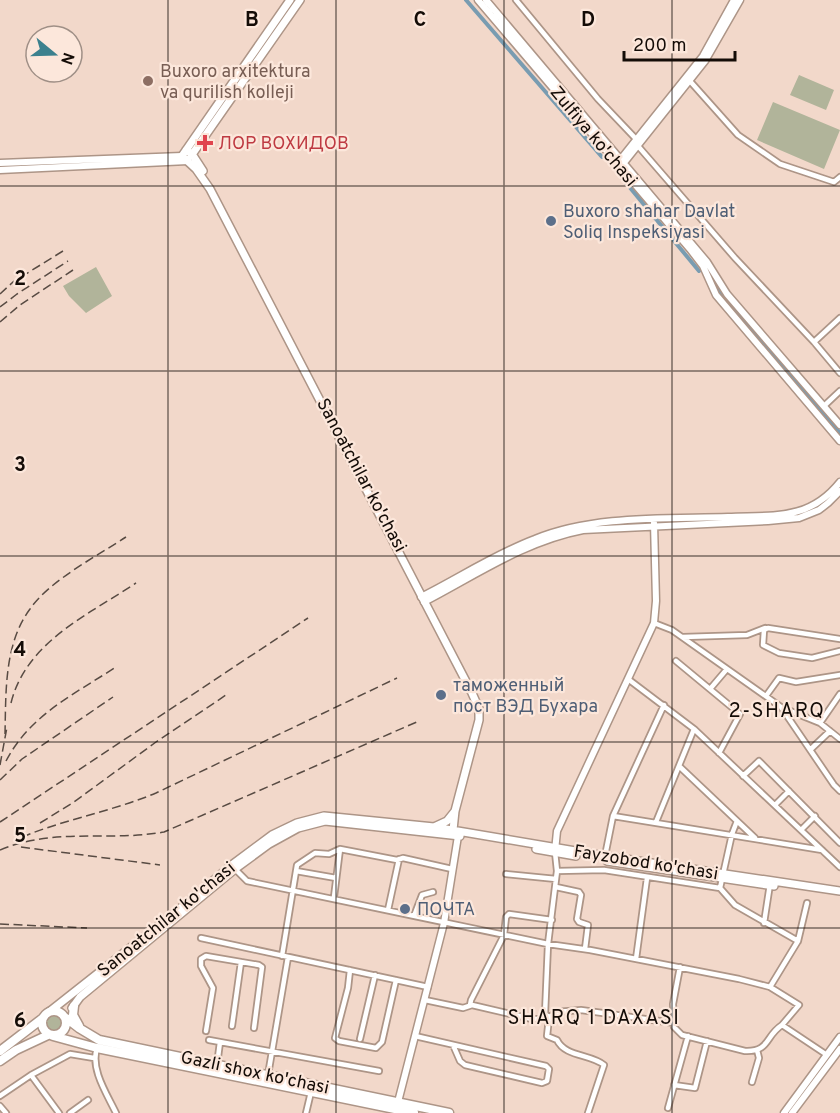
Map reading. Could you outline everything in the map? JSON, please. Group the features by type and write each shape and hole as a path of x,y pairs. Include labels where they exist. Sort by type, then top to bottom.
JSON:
{"highway":[{"path":"74,1006 73,1014 83,1031"},
{"path":"0,1051 46,1015 58,1012 66,1018 61,1034 50,1035 16,1050 0,1061"},
{"path":"46,1015 42,1027 50,1035"},
{"name":"Gazli shox ko'chasi","path":"66,1018 99,1040 449,1113"},
{"name":"Gazli shox ko'chasi","path":"50,1035 97,1048 414,1113"}],"main road":[{"path":"187,155 290,0"},
{"path":"0,170 187,155 300,0"},
{"name":"Zulfiya ko'chasi","path":"478,0 534,61"},
{"name":"Zulfiya ko'chasi","path":"486,0 698,260 720,301 840,441"},
{"path":"637,143 703,56 734,0"},
{"path":"620,163 706,59 740,0"},
{"path":"0,164 187,155"},
{"name":"Sanoatchilar ko'chasi","path":"187,155 210,189 472,693 478,709 476,734 453,832"},
{"name":"Zulfiya ko'chasi","path":"620,163 708,262 727,294 838,421"},
{"path":"424,599 522,549 551,537 583,530 792,513 820,503 840,482"},
{"path":"654,523 768,521 799,518 819,510 840,491"},
{"path":"654,523 656,601 654,623 558,829 555,850 723,877"},
{"path":"434,831 456,815"},
{"name":"Sanoatchilar ko'chasi","path":"453,832 456,815"},
{"name":"Sanoatchilar ko'chasi","path":"179,913 233,864 272,835 297,823 324,816 453,832"},
{"name":"Sanoatchilar ko'chasi","path":"46,1015 235,869 283,835 319,822 453,832"},
{"path":"398,1102 444,923 453,869 453,832"},
{"name":"Fayzobod ko'chasi","path":"453,832 723,877 840,893"},
{"path":"66,1018 80,997 179,913"},
{"path":"792,1113 839,1041"},
{"path":"784,1113 829,1057 840,1049"}],"street":[{"path":"516,0 735,258 840,373"},
{"path":"689,81 738,135 780,164 834,182 840,177"},
{"path":"814,342 840,318"},
{"path":"824,406 840,391"},
{"path":"654,623 668,627 781,706 820,723 840,738"},
{"path":"683,637 747,635 765,628 840,639"},
{"path":"765,628 763,645 779,653 812,658 840,651"},
{"path":"676,662 740,714 719,753"},
{"path":"710,689 727,669"},
{"path":"766,696 779,678 796,682 840,675"},
{"path":"628,679 694,729 840,866"},
{"path":"820,723 840,694"},
{"path":"605,856 613,816 664,705"},
{"path":"781,706 840,791"},
{"path":"656,822 694,729"},
{"path":"812,749 830,731"},
{"path":"743,776 759,761 840,843"},
{"path":"679,766 755,838"},
{"path":"775,806 789,791"},
{"path":"613,816 822,850"},
{"path":"801,830 815,816"},
{"path":"720,888 737,821"},
{"path":"804,847 811,839"},
{"path":"268,1075 297,865 315,853 329,854 340,849 403,858 453,869"},
{"path":"334,897 340,849"},
{"path":"555,850 556,886 548,944 545,1014 548,1017 547,1036 557,1040 559,1045 570,1052 595,1059 604,1065 588,1113"},
{"path":"388,910 399,859"},
{"path":"235,869 247,881 334,897 444,923 680,967 770,987 799,1005 765,1046 757,1050 745,1051 688,1036 678,1032 674,1023 673,1004 680,967"},
{"path":"557,871 604,870 720,888 735,906 798,941"},
{"path":"296,871 336,878"},
{"path":"506,874 556,879"},
{"path":"636,959 647,878"},
{"path":"764,922 770,883"},
{"path":"556,886 581,894 577,919 579,922 588,924 585,949"},
{"path":"414,916 422,895 433,892"},
{"path":"770,987 798,941 807,903"},
{"path":"425,1000 468,1008 504,935 506,917 509,914 552,920"},
{"path":"201,938 428,987"},
{"path":"247,963 251,949"},
{"path":"206,1031 213,988 201,966 201,959 206,956 259,964 262,969 254,1028"},
{"path":"232,1026 241,962"},
{"path":"350,970 348,988 335,1038 339,1041 376,1048 380,1046 396,980"},
{"path":"360,1039 375,975"},
{"path":"470,1005 542,1019 556,1012 581,1010 674,1023"},
{"path":"783,1025 829,1057"},
{"path":"415,1036 548,1066 547,1081 542,1083 465,1065 460,1061 453,1045"},
{"path":"668,1108 688,1036"},
{"path":"209,1040 379,1071"},
{"path":"674,1085 695,1088 707,1041"},
{"path":"217,1065 220,1042"},
{"path":"97,1048 94,1058 96,1070 116,1113"},
{"path":"752,1082 759,1058 757,1050"},
{"path":"0,1096 70,1053 94,1058"},
{"path":"31,1075 59,1113"},
{"path":"306,1113 311,1092"},
{"path":"70,1113 88,1100"},
{"path":"0,1106 6,1113"}],"green space":[{"path":"799,75 834,90 826,110 790,95"},
{"path":"773,102 840,130 824,169 757,140"},
{"path":"96,267 112,296 86,313 69,296 63,286"},
{"path":"51,1015 57,1015 62,1023 60,1029 51,1031 46,1026 46,1020"}],"waterway":[{"path":"466,0 602,157"},
{"path":"622,178 699,271"},
{"path":"712,278 720,293 840,433"}],"railway":[{"path":"0,294 13,282 63,251"},
{"path":"0,307 68,261"},
{"path":"0,322 20,305 73,270"},
{"path":"5,734 8,669 11,653 15,637 30,609 61,579 126,537"},
{"path":"11,703 30,663 44,647 79,619 136,583"},
{"path":"0,822 308,618"},
{"path":"6,761 27,731 40,718 116,667"},
{"path":"22,837 156,793 397,678"},
{"path":"40,823 74,802 156,742 226,695"},
{"path":"0,780 22,759 113,697"},
{"path":"0,850 41,839 143,835 164,832 419,721"},
{"path":"0,765 7,727"},
{"path":"21,847 160,865"},
{"path":"0,924 87,928"}],"place":[{"name":"Buxoro arxitektura va qurilish kolleji","path":"148,81"},
{"name":"ЛОР ВОХИДОВ","path":"205,143"},
{"name":"Buxoro shahar Davlat Soliq Inspeksiyasi","path":"551,221"},
{"name":"таможенный пост ВЭД Бухара","path":"441,695"},
{"name":"ПОЧТА","path":"405,909"}],"district":[{"name":"2-SHARQ","path":"777,710"},
{"name":"SHARQ 1 DAXASI","path":"594,1017"}]}
